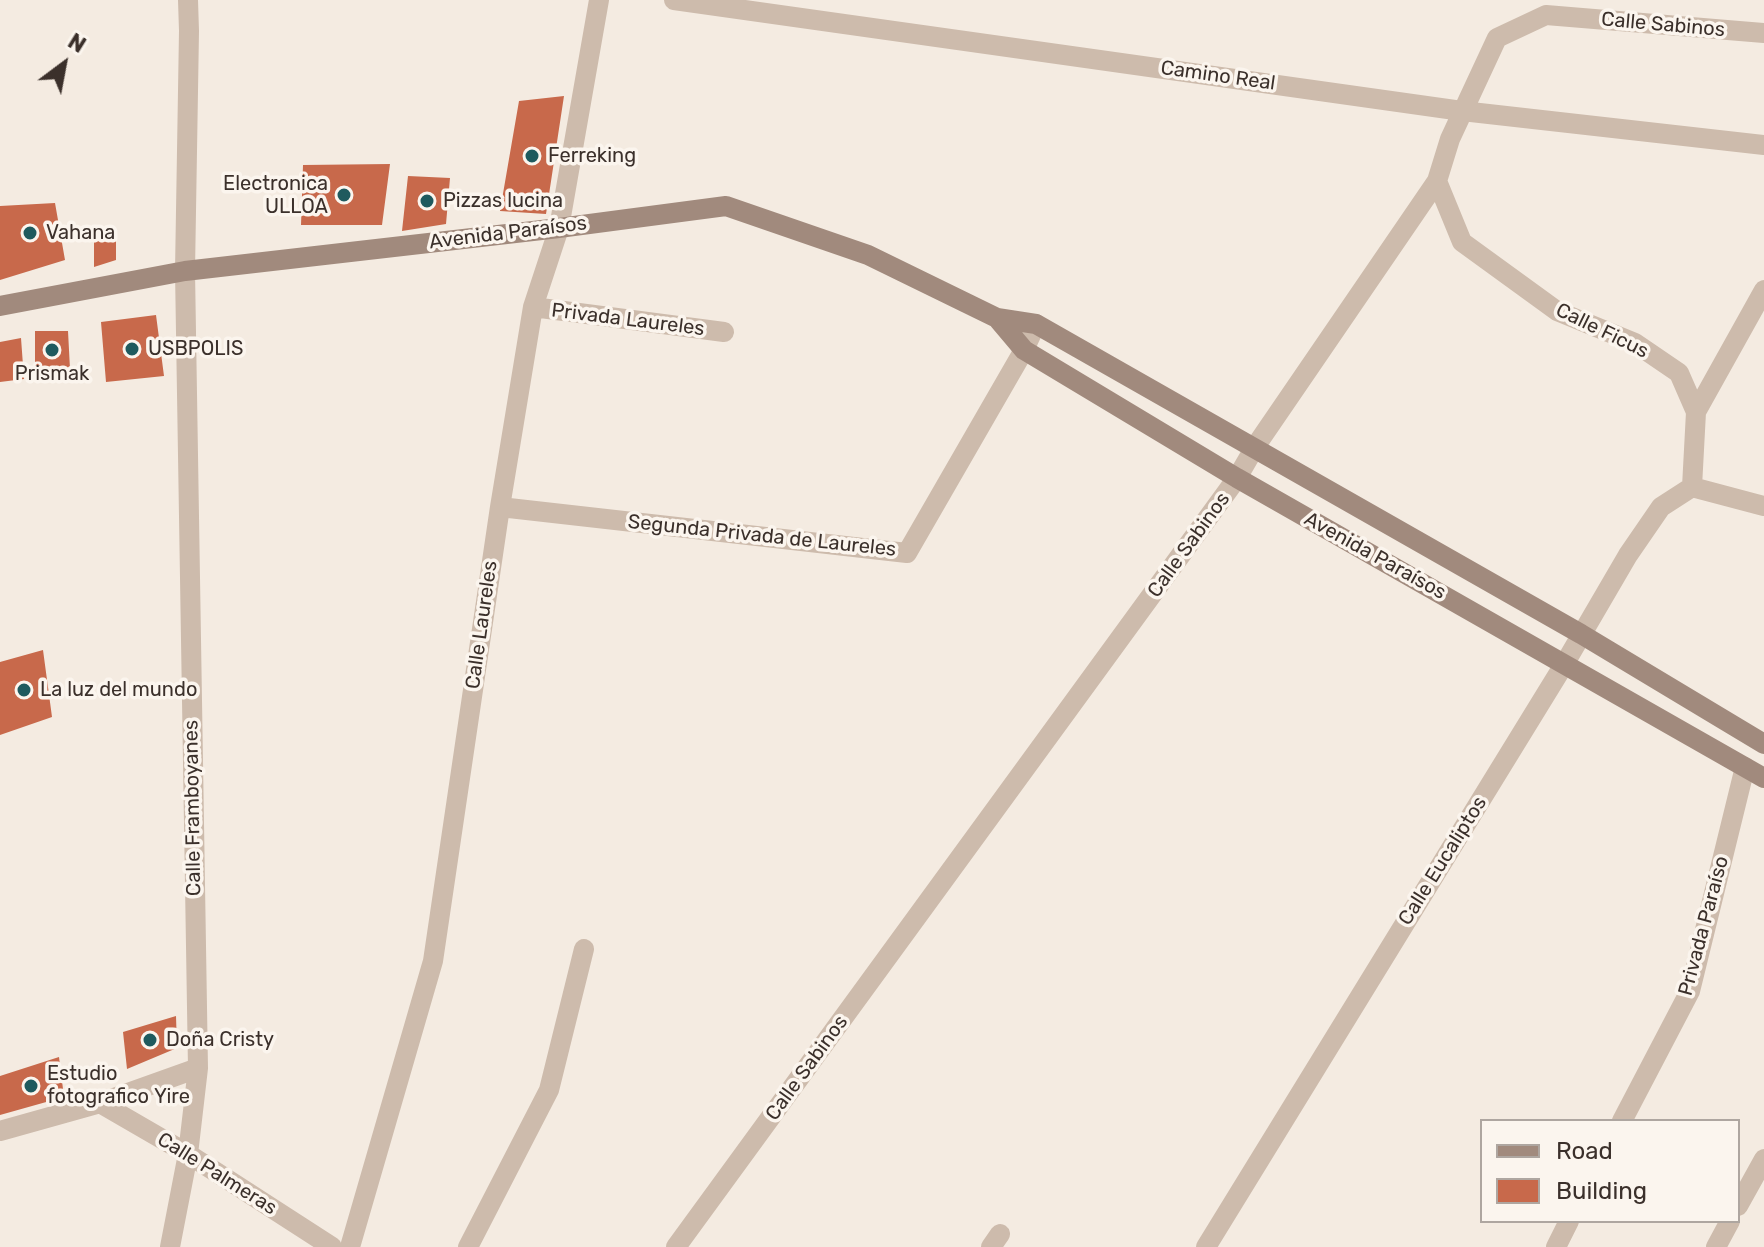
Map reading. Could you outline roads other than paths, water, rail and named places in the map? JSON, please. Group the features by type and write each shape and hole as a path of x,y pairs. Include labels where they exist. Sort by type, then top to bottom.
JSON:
{"street":[{"path":"185,271 188,0"},
{"name":"Calle Laureles","path":"350,1247 433,961 533,307 559,228 599,0"},
{"name":"Camino Real","path":"674,0 1462,111 1764,145"},
{"name":"Calle Sabinos","path":"676,1247 1237,478 1437,181 1450,139 1497,38 1546,15 1764,33"},
{"name":"Calle Ficus","path":"1437,181 1462,242 1557,311 1635,343 1679,373 1696,412 1692,487"},
{"name":"Avenida Paraísos","path":"0,306 185,271 726,206 868,255 997,318 1036,324 1581,634 1764,744"},
{"name":"Calle Framboyanes","path":"170,1247 188,1154 198,1068 185,271"},
{"path":"1696,412 1764,290"},
{"name":"Privada Laureles","path":"533,307 724,332"},
{"name":"Avenida Paraísos","path":"997,318 1024,350 1237,478 1764,778"},
{"name":"Segunda Privada de Laureles","path":"500,507 907,553 1036,324"},
{"path":"1692,487 1764,506"},
{"name":"Calle Eucaliptos","path":"1206,1247 1565,663 1628,555 1661,507 1692,487"},
{"name":"Privada Paraíso","path":"1623,1119 1690,991 1745,767"},
{"path":"468,1247 549,1090 584,949"},
{"path":"0,1131 100,1103 198,1068"},
{"name":"Calle Palmeras","path":"100,1103 188,1154 332,1247"},
{"path":"1740,1202 1764,1159"},
{"path":"1556,1247 1568,1223"},
{"path":"1716,1247 1729,1223"}],"place":[{"name":"Ferreking","path":"532,156"},
{"name":"Electronica ULLOA","path":"344,195"},
{"name":"Pizzas lucina","path":"427,201"},
{"name":"Vahana","path":"30,233"},
{"name":"USBPOLIS","path":"132,349"},
{"name":"Prismak","path":"52,350"},
{"name":"La luz del mundo","path":"24,690"},
{"name":"Doña Cristy","path":"150,1040"},
{"name":"Estudio fotografico Yire","path":"31,1086"}]}
